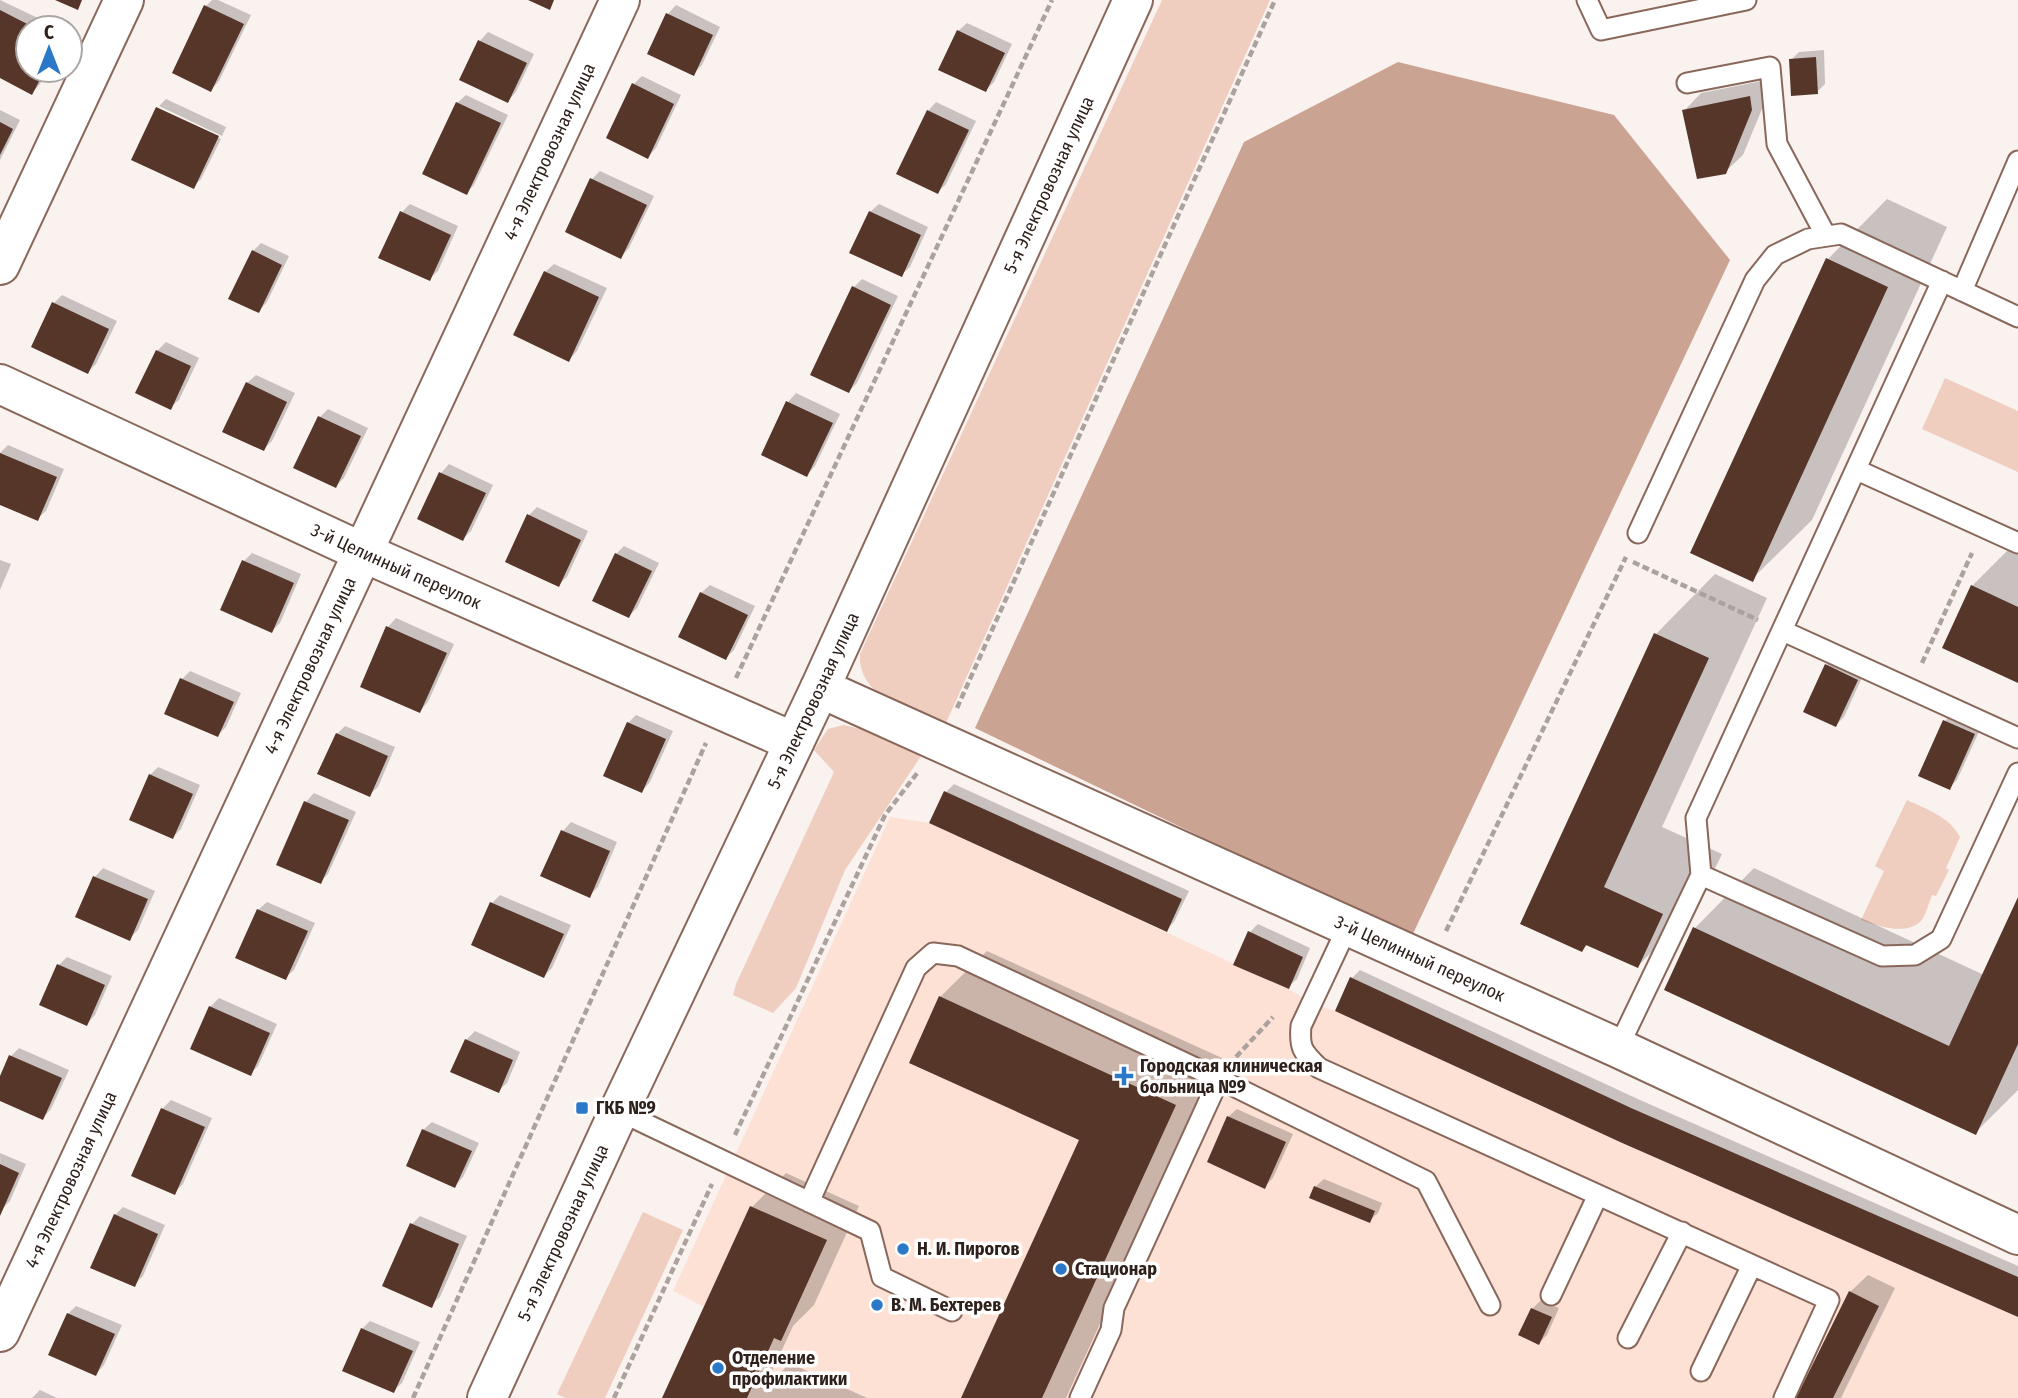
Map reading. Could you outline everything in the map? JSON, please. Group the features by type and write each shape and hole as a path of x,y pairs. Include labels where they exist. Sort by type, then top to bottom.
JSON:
{"street":[{"path":"0,264 124,0"},
{"name":"4-я Электровозная улица","path":"0,1332 620,0"},
{"name":"5-я Электровозная улица","path":"487,1398 619,1111 820,688 1133,0"},
{"name":"3-й Целинный переулок","path":"0,384 362,552 794,742"},
{"name":"3-й Целинный переулок","path":"820,688 1618,1048 2018,1235"}],"lane":[{"path":"1587,0 1601,30 1746,0"},
{"path":"1687,83 1770,67 1776,144 1826,236"},
{"path":"1962,291 2018,161"},
{"path":"1638,533 1755,280 1775,255 1808,239 1841,234 2018,317"},
{"path":"1618,1048 1701,875 1696,818 1942,281"},
{"path":"1857,471 2018,543"},
{"path":"1783,631 2018,738"},
{"path":"1701,875 1882,956 1915,955 1941,939 2018,773"},
{"path":"1348,926 1301,1026 1300,1042 1304,1053 1319,1068 1829,1300 1784,1398"},
{"path":"809,1202 916,968 933,953 958,956 1219,1079 1426,1181 1490,1304"},
{"path":"1080,1398 1111,1330 1114,1308 1219,1079"},
{"path":"619,1111 870,1231 882,1277 952,1311"},
{"path":"1551,1295 1598,1195"},
{"path":"1628,1338 1682,1232"},
{"path":"1701,1371 1752,1265"}],"path":[{"path":"1910,690 1983,528"},
{"path":"1431,963 1638,533"},
{"path":"1626,559 1783,631"},
{"path":"1219,1079 1244,1045 1297,994 1323,978"}],"shaded area":[{"path":"1162,0 1270,0 945,725 903,708 877,692 861,669 860,654"},
{"path":"1398,62 1614,115 1730,260 1411,938 975,728 1244,142"},
{"path":"1945,378 2018,411 2018,472 1922,429"},
{"path":"843,725 871,731 923,753 845,870 796,988 773,1013 733,995 834,772 814,750 828,729"},
{"path":"1907,800 1944,819 1960,837 1946,868 1949,870 1936,896 1932,895 1921,921 1915,926 1900,929 1861,920 1884,871 1875,866"},
{"name":"Городская клиническая больница №9","path":"890,817 929,823 1289,989 1311,1003 1335,1011 1620,1142 2018,1317 2018,1398 662,1398 704,1307 673,1291"},
{"path":"643,1212 683,1230 605,1398 565,1398 557,1394"}],"building":[{"path":"55,0 82,0 78,10"},
{"path":"528,0 554,0 550,10"},
{"path":"204,5 244,24 211,92 172,73"},
{"path":"0,10 14,17 14,84 38,84 32,95 0,78"},
{"path":"666,13 713,35 694,76 647,54"},
{"path":"957,30 1005,53 986,92 938,70"},
{"path":"478,40 527,63 508,103 459,80"},
{"path":"1816,57 1818,94 1791,96 1789,59"},
{"path":"632,83 674,104 648,159 606,138"},
{"path":"1750,96 1752,110 1726,174 1697,179 1682,110"},
{"path":"456,102 501,123 467,195 422,174"},
{"path":"156,107 219,136 194,189 131,160"},
{"path":"927,110 969,130 938,194 896,174"},
{"path":"0,122 13,129 0,155"},
{"path":"590,178 647,205 621,259 565,232"},
{"path":"400,211 451,235 430,281 378,258"},
{"path":"869,211 921,235 902,277 849,253"},
{"path":"252,250 282,265 259,313 228,299"},
{"path":"1826,258 1888,287 1753,582 1690,553"},
{"path":"544,271 599,297 569,362 513,335"},
{"path":"852,286 891,305 849,393 810,375"},
{"path":"52,302 109,329 88,374 31,347"},
{"path":"156,350 191,366 171,410 135,393"},
{"path":"246,382 287,402 264,451 222,432"},
{"path":"786,401 833,423 807,477 761,455"},
{"path":"318,416 361,436 336,488 293,468"},
{"path":"0,453 57,477 38,521 0,505"},
{"path":"439,472 486,493 463,541 417,519"},
{"path":"527,514 581,540 559,587 505,562"},
{"path":"615,553 652,571 629,618 592,601"},
{"path":"242,560 294,583 272,633 220,610"},
{"path":"1971,585 2018,607 2018,683 1942,648"},
{"path":"700,592 748,615 726,660 678,637"},
{"path":"386,626 447,653 420,713 360,687"},
{"path":"1654,633 1709,658 1604,887 1663,914 1638,968 1586,945 1582,952 1520,924"},
{"path":"1825,664 1858,680 1836,727 1803,712"},
{"path":"180,678 234,702 218,737 164,714"},
{"path":"1943,720 1975,734 1950,790 1918,776"},
{"path":"627,722 666,739 642,793 603,776"},
{"path":"336,733 388,756 370,797 317,774"},
{"path":"149,774 193,794 173,839 129,820"},
{"path":"944,791 1182,899 1167,932 929,823"},
{"path":"304,801 349,820 321,884 276,865"},
{"path":"561,830 610,851 590,898 540,876"},
{"path":"93,876 148,899 130,941 75,917"},
{"path":"2018,897 2018,1044 1976,1135 1664,990 1693,927 1949,1046"},
{"path":"490,902 564,934 544,978 471,945"},
{"path":"257,909 308,931 286,980 235,958"},
{"path":"1248,931 1303,957 1289,989 1233,965"},
{"path":"57,964 105,985 87,1026 39,1005"},
{"path":"1350,977 1631,1108 2018,1277 2018,1317 1620,1142 1335,1011"},
{"name":"Стационар","path":"939,996 1176,1105 1042,1398 961,1398 1079,1140 909,1063"},
{"path":"209,1006 270,1033 251,1076 190,1049"},
{"path":"465,1039 513,1060 499,1093 450,1072"},
{"path":"9,1055 62,1078 43,1120 0,1101 0,1076"},
{"path":"161,1108 205,1127 175,1195 131,1176"},
{"path":"1227,1116 1286,1142 1265,1189 1207,1162"},
{"path":"422,1129 472,1151 455,1188 406,1166"},
{"path":"0,1164 19,1173 0,1216"},
{"path":"1314,1186 1375,1211 1370,1223 1309,1198"},
{"path":"750,1206 827,1240 781,1341 774,1338 747,1398 662,1398"},
{"path":"114,1214 158,1234 135,1287 90,1268"},
{"path":"410,1223 459,1244 432,1308 382,1286"},
{"path":"1849,1291 1879,1306 1833,1398 1796,1398"},
{"path":"1531,1308 1552,1317 1539,1345 1518,1335"},
{"path":"67,1313 115,1334 96,1376 48,1355"},
{"path":"361,1328 413,1351 394,1393 342,1371"}],"place":[{"name":"Городская клиническая больница №9","path":"1124,1076"},
{"name":"ГКБ №9","path":"582,1108"},
{"name":"Н. И. Пирогов","path":"903,1249"},
{"name":"Стационар","path":"1061,1269"},
{"name":"В. М. Бехтерев","path":"877,1305"},
{"name":"Отделение профилактики","path":"718,1368"}]}
